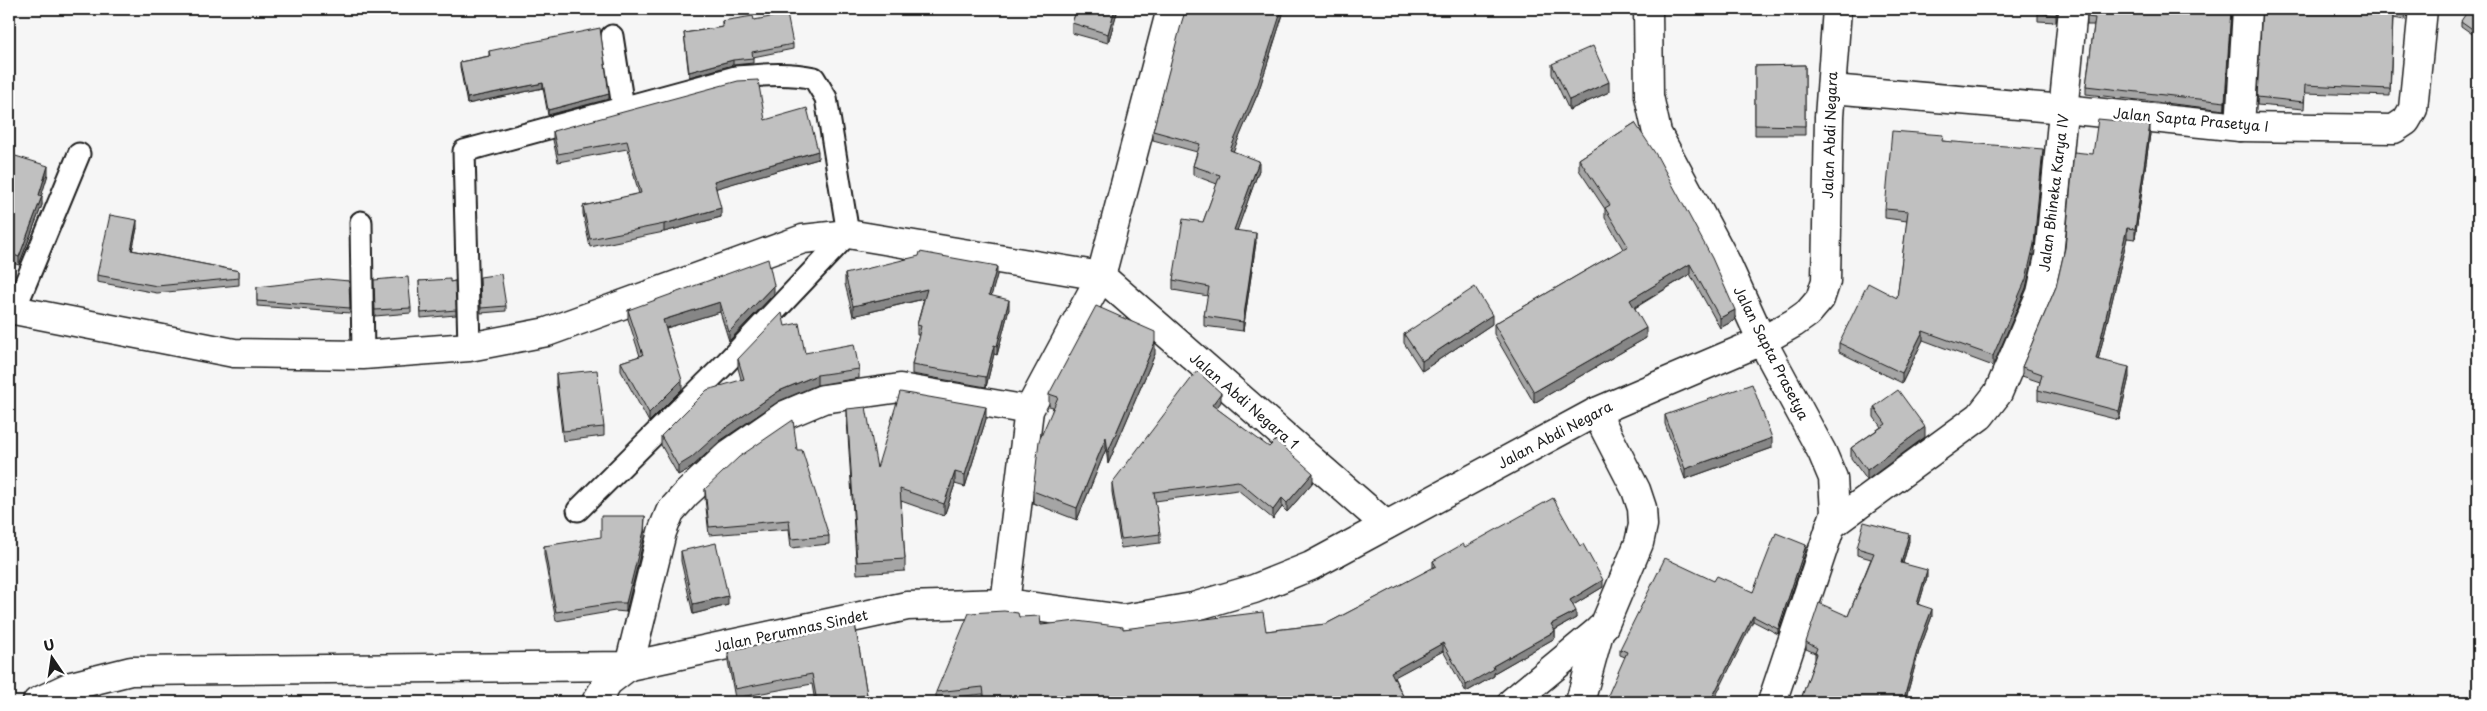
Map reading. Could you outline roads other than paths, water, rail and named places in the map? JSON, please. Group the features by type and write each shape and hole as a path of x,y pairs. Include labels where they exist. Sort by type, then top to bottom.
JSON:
{"street":[{"path":"1005,603 1029,410 1101,276 1171,9"},
{"name":"Jalan Sapta Prasetya","path":"1648,9 1649,96 1657,133 1726,262 1762,340 1829,467 1835,500 1830,526 1772,702"},
{"name":"Jalan Abdi Negara","path":"1005,603 1123,619 1193,607 1254,589 1311,566 1596,412 1762,340 1808,314 1820,299 1826,281 1832,89 1837,9"},
{"name":"Jalan Bhineka Karya IV","path":"1830,526 1980,416 1998,393 2041,292 2048,256 2073,9"},
{"path":"2240,127 2246,9"},
{"name":"Jalan Sapta Prasetya I","path":"1832,89 2064,109 2240,127 2394,129 2406,121 2412,109 2423,9"},
{"path":"11,310 234,353 364,355 469,347 547,332 803,239 848,234 1101,276"},
{"name":"Jalan Abdi Negara 1","path":"1101,276 1386,525"},
{"path":"37,702 71,686 131,671 629,666 662,532 670,512 686,494 729,454 785,414 824,399 900,388 1029,410"},
{"path":"1512,702 1604,626 1640,543 1643,525 1642,508 1636,490 1596,412"},
{"name":"Jalan Perumnas Sindet","path":"596,702 608,682 629,666 907,606 1005,603"},
{"path":"1580,702 1600,629"}],"lane":[{"path":"612,36 623,107"},
{"path":"469,347 464,151 736,78 774,74 814,78 826,98 848,234 721,368 578,510"},
{"path":"11,310 79,154"},
{"path":"361,222 364,355"}]}
